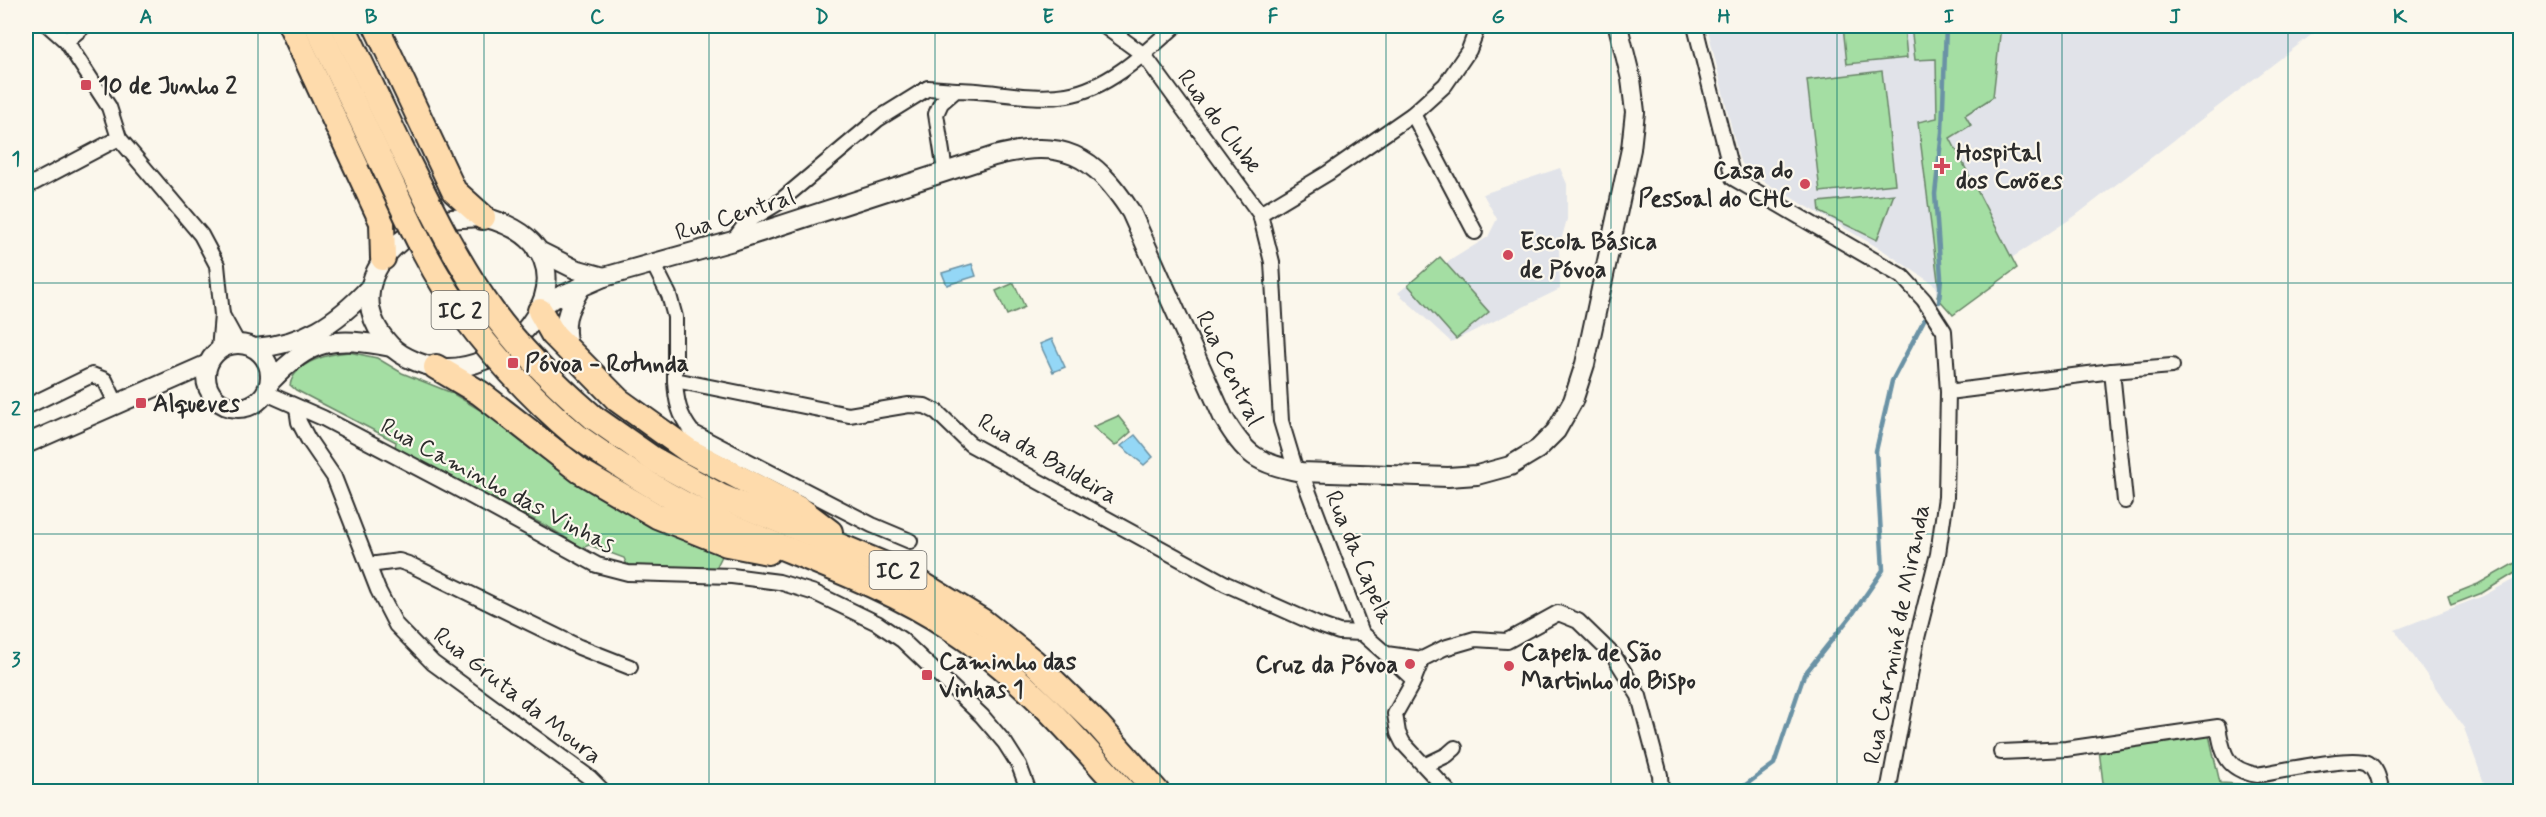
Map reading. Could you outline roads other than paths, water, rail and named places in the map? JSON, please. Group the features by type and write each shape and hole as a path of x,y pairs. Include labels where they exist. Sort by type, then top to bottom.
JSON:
{"highway":[{"path":"291,26 382,222 383,258"},
{"name":"IC 2","path":"317,26 433,267 464,315 515,377 548,411 577,436 627,471 712,518 880,590 947,625 990,656 1044,703 1124,792"},
{"name":"IC 2","path":"343,26 400,146 462,265 492,311 556,386 593,417 653,459 720,496 902,572 982,621 1034,662 1098,725 1157,792"},
{"path":"376,26 454,191 483,217"},
{"path":"542,307 553,334 569,353 618,400 689,451 801,510 861,555"},
{"path":"436,367 480,393 580,471 657,516 727,544 813,561"}],"street":[{"path":"50,26 66,41 109,106 119,138 201,235 217,265 222,315 211,365 215,398 232,408 252,406 288,363 303,353 324,344 353,340 392,347"},
{"path":"66,41 84,26"},
{"name":"Rua do Clube","path":"1104,26 1144,55 1260,213"},
{"path":"733,241 748,221 796,189 878,119 928,88 1038,96 1067,95 1084,90 1129,67 1175,26"},
{"path":"1260,213 1328,173 1413,114 1445,85 1469,50 1478,26"},
{"name":"Rua Central","path":"542,307 604,277 654,265 733,241 1019,149 1049,148 1077,156 1097,169 1114,186 1131,212 1223,417 1244,448 1258,460 1277,468 1298,471 1448,477 1477,475 1510,466 1538,449 1556,431 1573,401 1585,364 1631,149 1635,112 1631,79 1618,26"},
{"name":"Rua Carminé de Miranda","path":"1695,26 1733,178 1903,277 1924,300 1944,331 1948,392 1946,497 1938,554 1917,638 1888,792"},
{"path":"945,171 936,114 941,103 956,90"},
{"path":"1413,114 1474,232"},
{"path":"26,187 119,138"},
{"name":"Rua da Capela","path":"1260,213 1272,262 1281,421 1298,471 1362,633 1414,680"},
{"path":"26,444 116,403 211,365 246,346 289,343 327,326 345,313 369,288 383,258 399,241 426,226 455,218 483,217 511,228 537,250 546,274 547,287 542,307 527,329 503,350 466,365 436,367 404,356 392,347 374,322 369,288"},
{"name":"Rua Central","path":"537,250 575,269 604,277"},
{"path":"654,265 669,295 675,317 676,402 682,419 692,432 872,525 910,541"},
{"path":"569,353 564,329 569,309 580,287"},
{"path":"222,315 246,346 268,363 268,387"},
{"path":"1948,392 2112,371 2172,366"},
{"path":"2112,371 2125,501"},
{"path":"26,407 92,375 105,380 116,403"},
{"name":"Rua da Baldeira","path":"675,380 849,415 909,405 925,405 937,412 970,444 1226,584 1316,624 1339,632 1362,633"},
{"name":"Rua Caminho das Vinhas","path":"268,387 297,408 323,418 436,477 597,565 628,573 732,576 779,582 815,593 877,623 902,640 982,716 1005,743 1019,765 1029,792"},
{"name":"Rua Gruta da Moura","path":"297,408 299,422 308,439 334,477 388,612 396,625 433,663 590,778 604,792"},
{"path":"369,565 399,561 411,565 579,647 630,667"},
{"path":"1449,792 1403,743 1396,722 1395,714 1398,705 1414,680 1422,659 1444,648 1474,639 1507,641 1558,613 1578,621 1614,656 1639,696 1660,775 1661,792"},
{"name":"Rua da Capela","path":"1386,654 1422,659"},
{"path":"2001,752 2066,749 2218,727 2223,753 2243,772 2257,775 2350,760 2367,762 2377,772 2382,792"},
{"path":"1426,765 1447,755 1455,748"}],"water":[{"path":"972,264 976,276 947,285 942,273"},
{"path":"1052,339 1065,367 1053,372 1040,344"},
{"path":"1135,435 1153,457 1144,465 1121,446"}],"waterway":[{"path":"1939,302 1941,277 1935,194 1942,132 1946,26"},
{"path":"1736,792 1774,764 1804,675 1854,612 1883,570 1876,451 1892,381 1924,320"}],"place":[{"name":"10 de Junho 2","path":"86,85"},
{"name":"Hospital dos Covões","path":"1942,166"},
{"name":"Casa do Pessoal do CHC","path":"1805,184"},
{"name":"Escola Básica de Póvoa","path":"1508,255"},
{"name":"Póvoa - Rotunda","path":"513,363"},
{"name":"Alqueves","path":"141,403"},
{"name":"Cruz da Póvoa","path":"1410,664"},
{"name":"Capela de São Martinho do Bispo","path":"1509,666"},
{"name":"Caminho das Vinhas 1","path":"927,675"}]}
